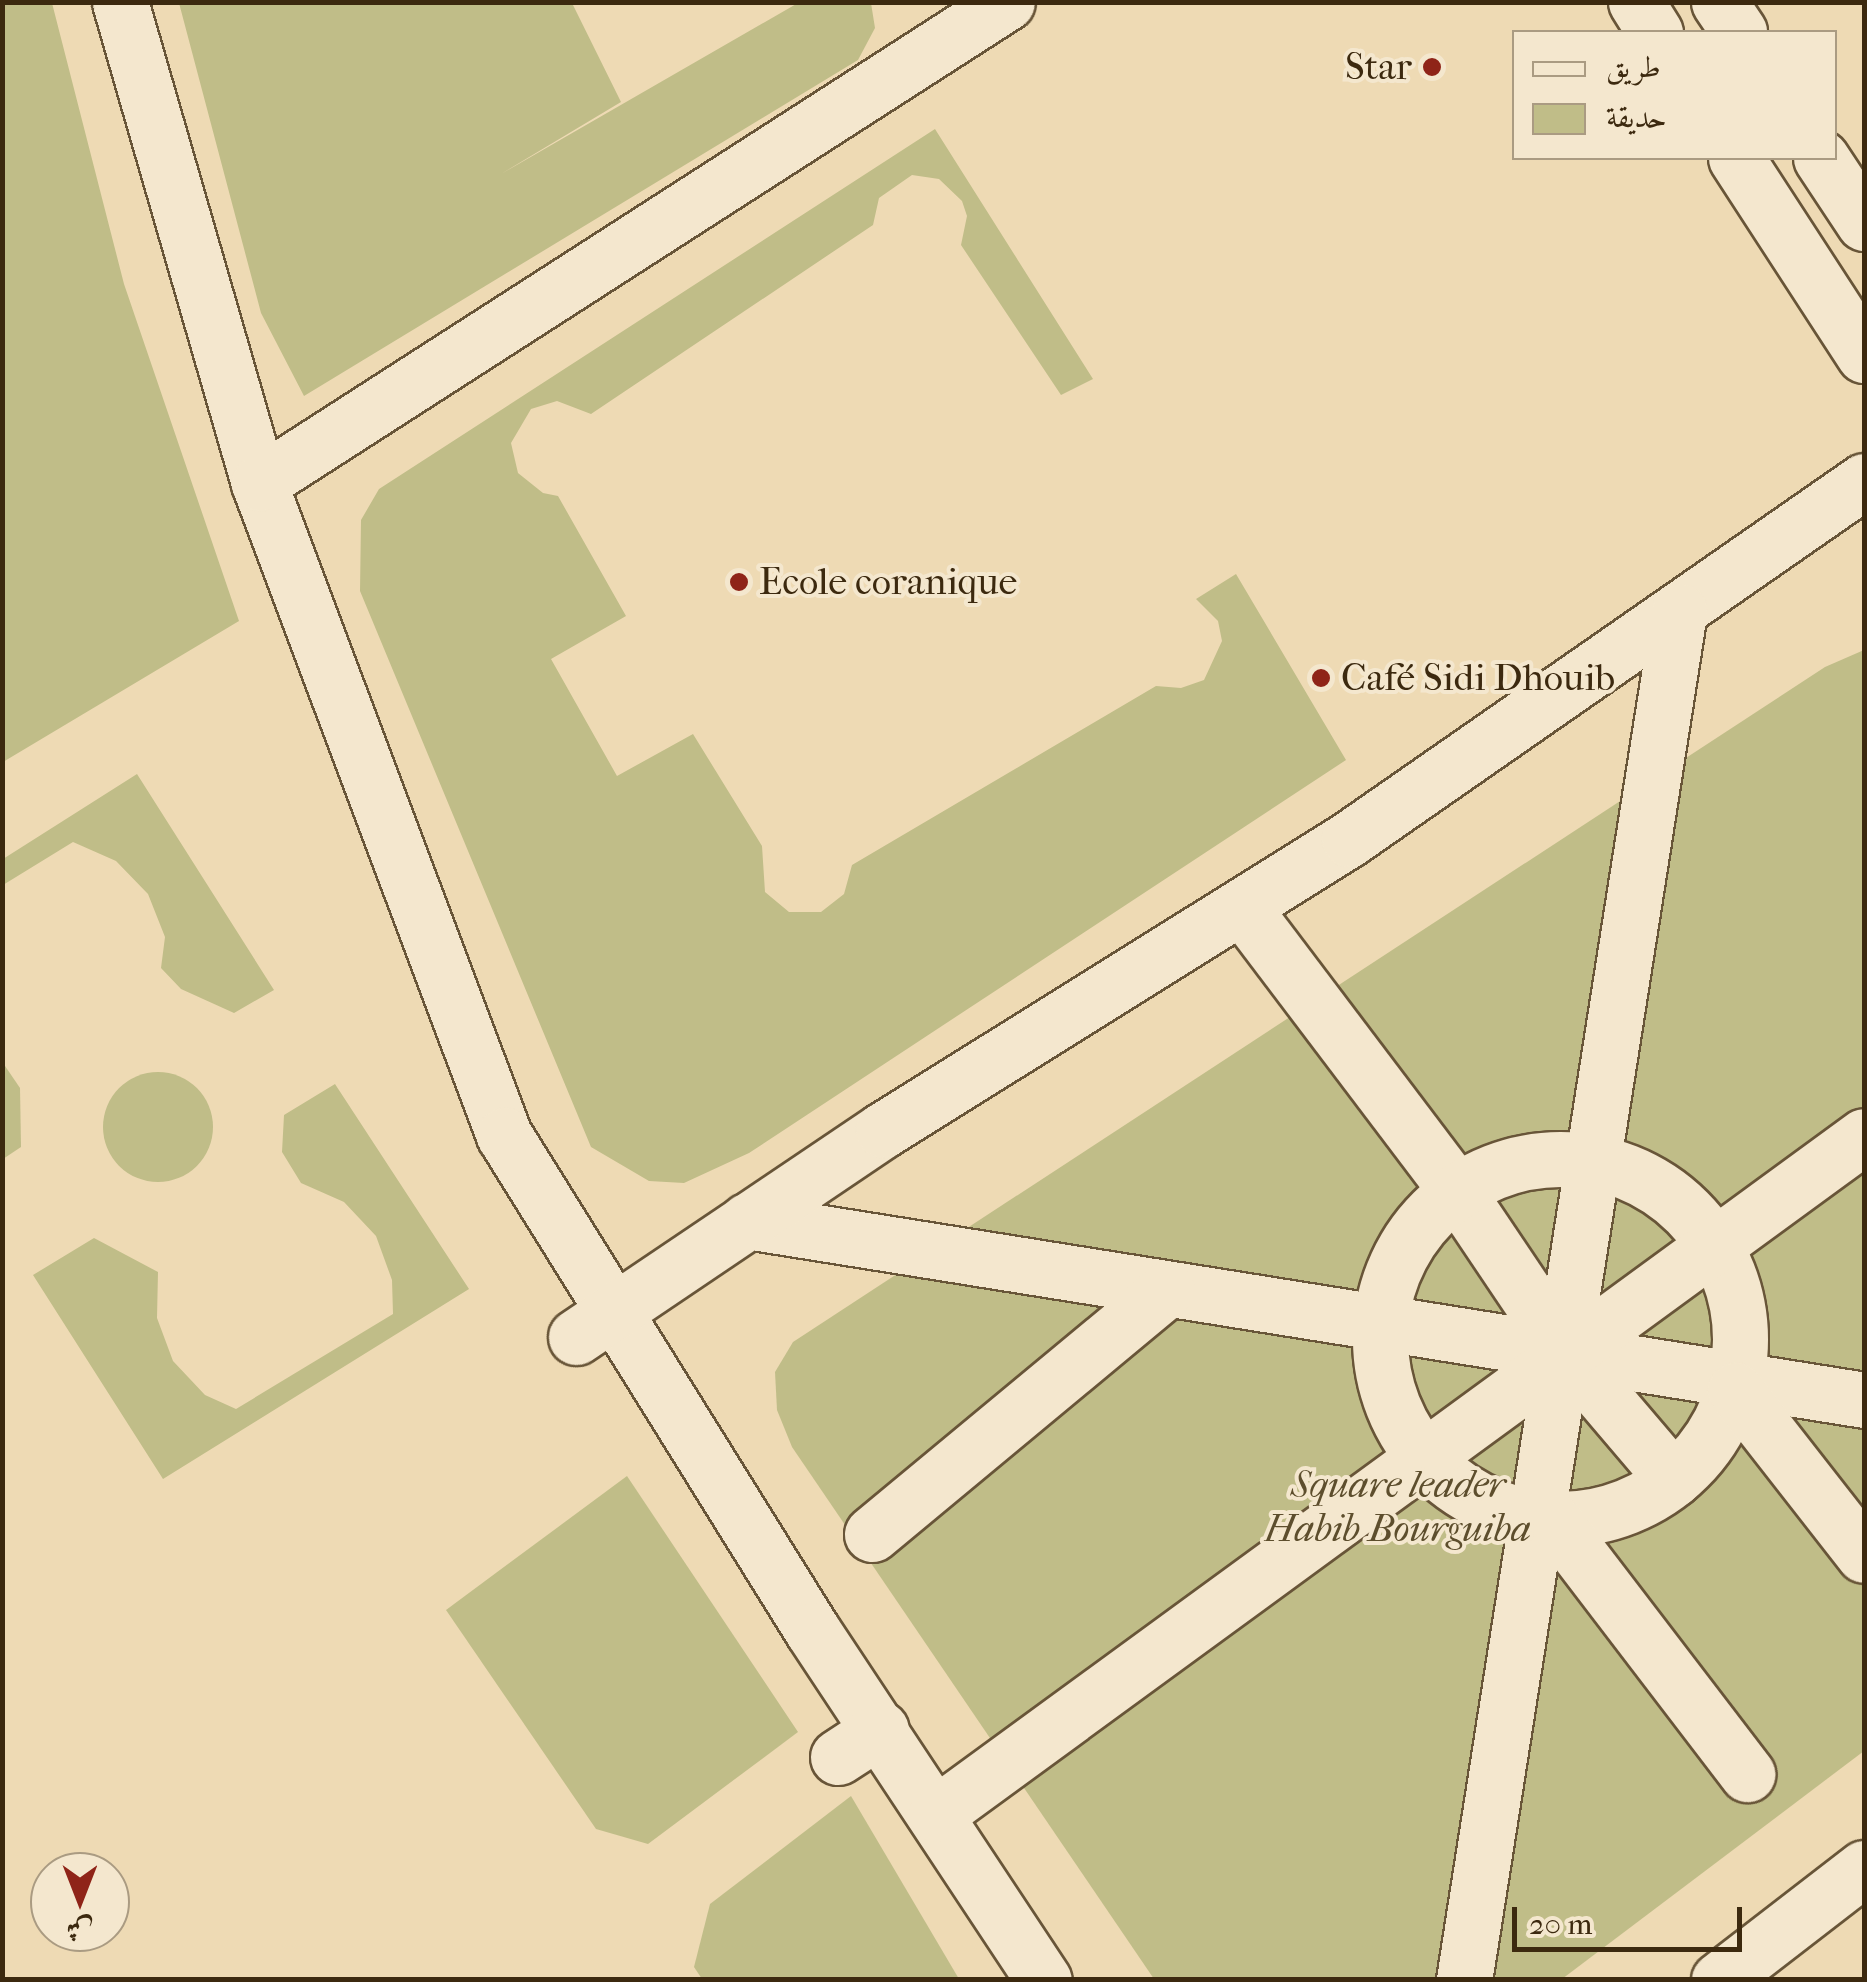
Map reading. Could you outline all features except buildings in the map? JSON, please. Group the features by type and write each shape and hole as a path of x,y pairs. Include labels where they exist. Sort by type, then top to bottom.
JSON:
{"street":[{"path":"120,2 259,483 504,1136 594,1324 860,1743 936,1814 1044,1980"},
{"path":"259,483 1006,2"},
{"path":"1636,2 1654,30"},
{"path":"1718,2 1737,30"},
{"path":"1737,160 1858,331"},
{"path":"1823,160 1864,222"},
{"path":"594,1324 747,1221 1242,907 1864,481"},
{"path":"1464,1980 1546,1518 1565,1352 1679,610"},
{"path":"1242,907 1458,1193 1565,1352 1673,1479"},
{"path":"936,1814 1864,1136"},
{"path":"1527,1161 1595,1162 1645,1179 1694,1216 1728,1268 1742,1328 1736,1384 1708,1446 1673,1479 1608,1515 1546,1518 1489,1506 1440,1475 1404,1430 1382,1377 1380,1323 1395,1264 1427,1216 1458,1193 1527,1161"},
{"path":"747,1221 1565,1352 1736,1384 1864,1400"},
{"path":"872,1534 1167,1289"},
{"path":"1736,1384 1864,1555"},
{"path":"1546,1518 1747,1774"},
{"path":"1718,1980 1864,1868"}],"green space":[{"path":"2,3 52,3 124,284 239,621 3,762"},
{"path":"179,3 572,3 621,102 501,174 798,3 871,3 875,28 858,60 304,396 261,313"},
{"path":"935,129 1093,379 1061,395 961,245 967,216 962,201 939,179 912,175 879,198 873,225 591,414 557,401 531,409 511,443 518,473 543,493 558,496 626,616 551,659 617,776 693,734 762,846 765,892 789,912 821,912 844,894 852,865 1156,686 1181,688 1204,680 1222,641 1218,621 1196,599 1236,574 1346,760 749,1153 684,1183 649,1181 591,1147 360,591 361,520 379,489"},
{"name":"Square leader Habib Bourguiba","path":"1864,650 1864,1751 1562,1979 1154,1979 792,1447 777,1410 775,1372 793,1342 1825,667"},
{"path":"137,774 274,990 234,1013 181,989 161,968 165,937 148,894 116,861 73,842 3,885 3,859"},
{"path":"3,1063 20,1088 21,1147 3,1159"},
{"path":"158,1072 179,1076 197,1088 209,1106 213,1127 209,1148 197,1166 179,1178 158,1182 137,1178 119,1166 107,1148 103,1127 107,1106 119,1088 137,1076"},
{"path":"335,1084 469,1289 163,1479 33,1275 94,1238 158,1272 157,1318 173,1361 205,1395 236,1409 393,1314 392,1280 376,1236 344,1202 301,1183 282,1152 284,1115"},
{"path":"627,1476 798,1732 648,1844 596,1829 446,1610"},
{"path":"851,1796 959,1979 702,1979 694,1967 710,1904"}],"place":[{"name":"Star","path":"1432,67"},
{"name":"Ecole coranique","path":"739,582"},
{"name":"Café Sidi Dhouib","path":"1321,678"}]}
